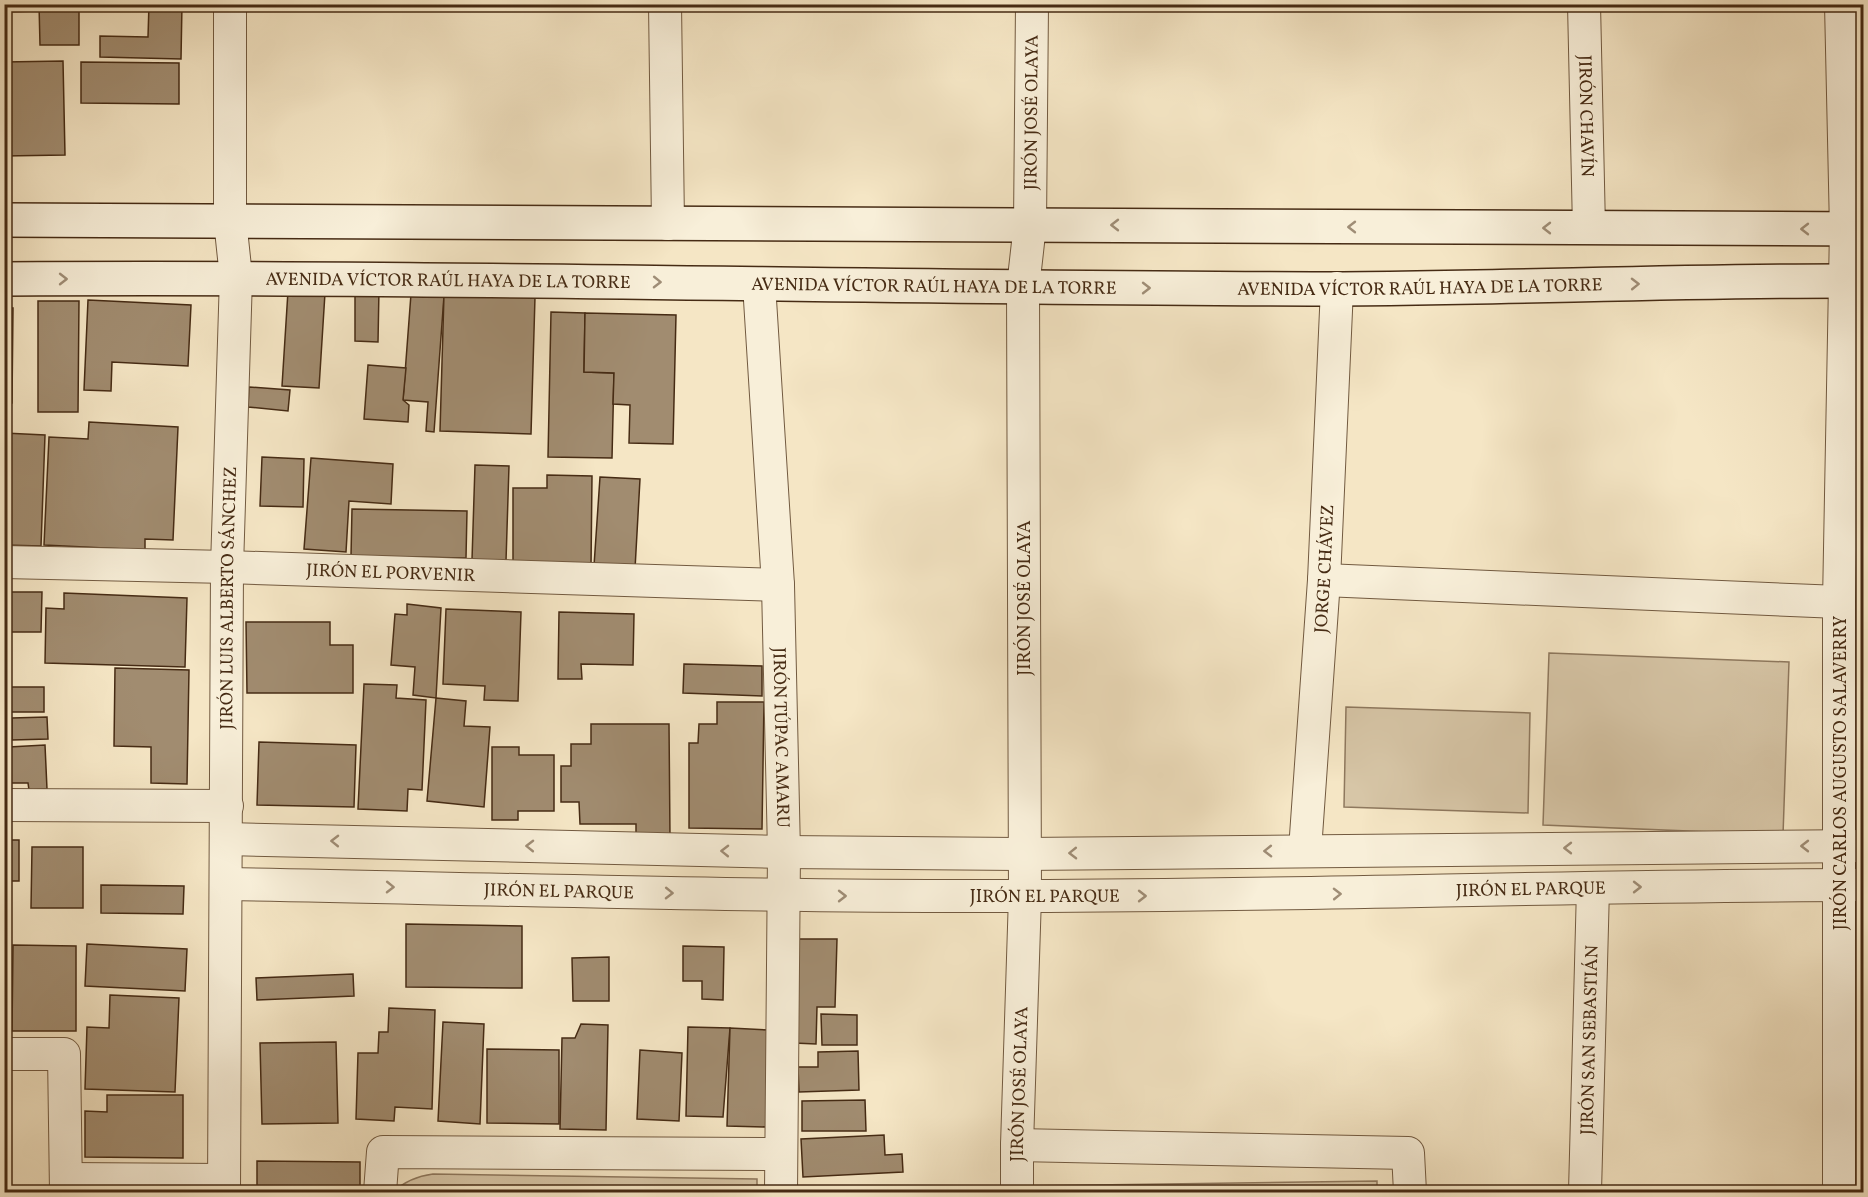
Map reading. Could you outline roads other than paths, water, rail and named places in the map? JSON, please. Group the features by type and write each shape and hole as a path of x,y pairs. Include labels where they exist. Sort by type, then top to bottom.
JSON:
{"main road":[{"path":"4,220 1855,229"},
{"name":"AVENIDA VÍCTOR RAÚL HAYA DE LA TORRE","path":"4,279 236,277 1023,287 1337,288 1854,281"}],"street":[{"name":"JIRÓN LUIS ALBERTO SÁNCHEZ","path":"224,1186 227,567 236,277 230,220 230,4"},
{"path":"665,4 668,225"},
{"name":"JIRÓN JOSÉ OLAYA","path":"1017,1192 1025,896 1023,287 1030,225 1032,4"},
{"name":"JIRÓN CHAVÍN","path":"1584,4 1589,228"},
{"name":"JIRÓN CARLOS AUGUSTO SALAVERRY","path":"1839,1192 1852,1138 1852,846 1839,603 1855,229 1841,4"},
{"name":"JIRÓN TÚPAC AMARU","path":"759,284 778,585 784,852 781,1192"},
{"name":"JORGE CHÁVEZ","path":"1305,850 1324,580 1337,288"},
{"name":"JIRÓN EL PORVENIR","path":"4,562 778,585"},
{"path":"1324,580 1839,603"},
{"path":"4,805 227,806"},
{"path":"227,839 784,852 1024,854 1852,846"},
{"name":"JIRÓN EL PARQUE","path":"227,884 783,896 1317,894 1852,885"},
{"name":"JIRÓN SAN SEBASTIÁN","path":"1585,1192 1593,888"},
{"path":"4,1054 64,1054 66,1186 224,1186"},
{"path":"1017,1145 1408,1153 1410,1192"},
{"path":"380,1192 382,1152 781,1154"}]}
